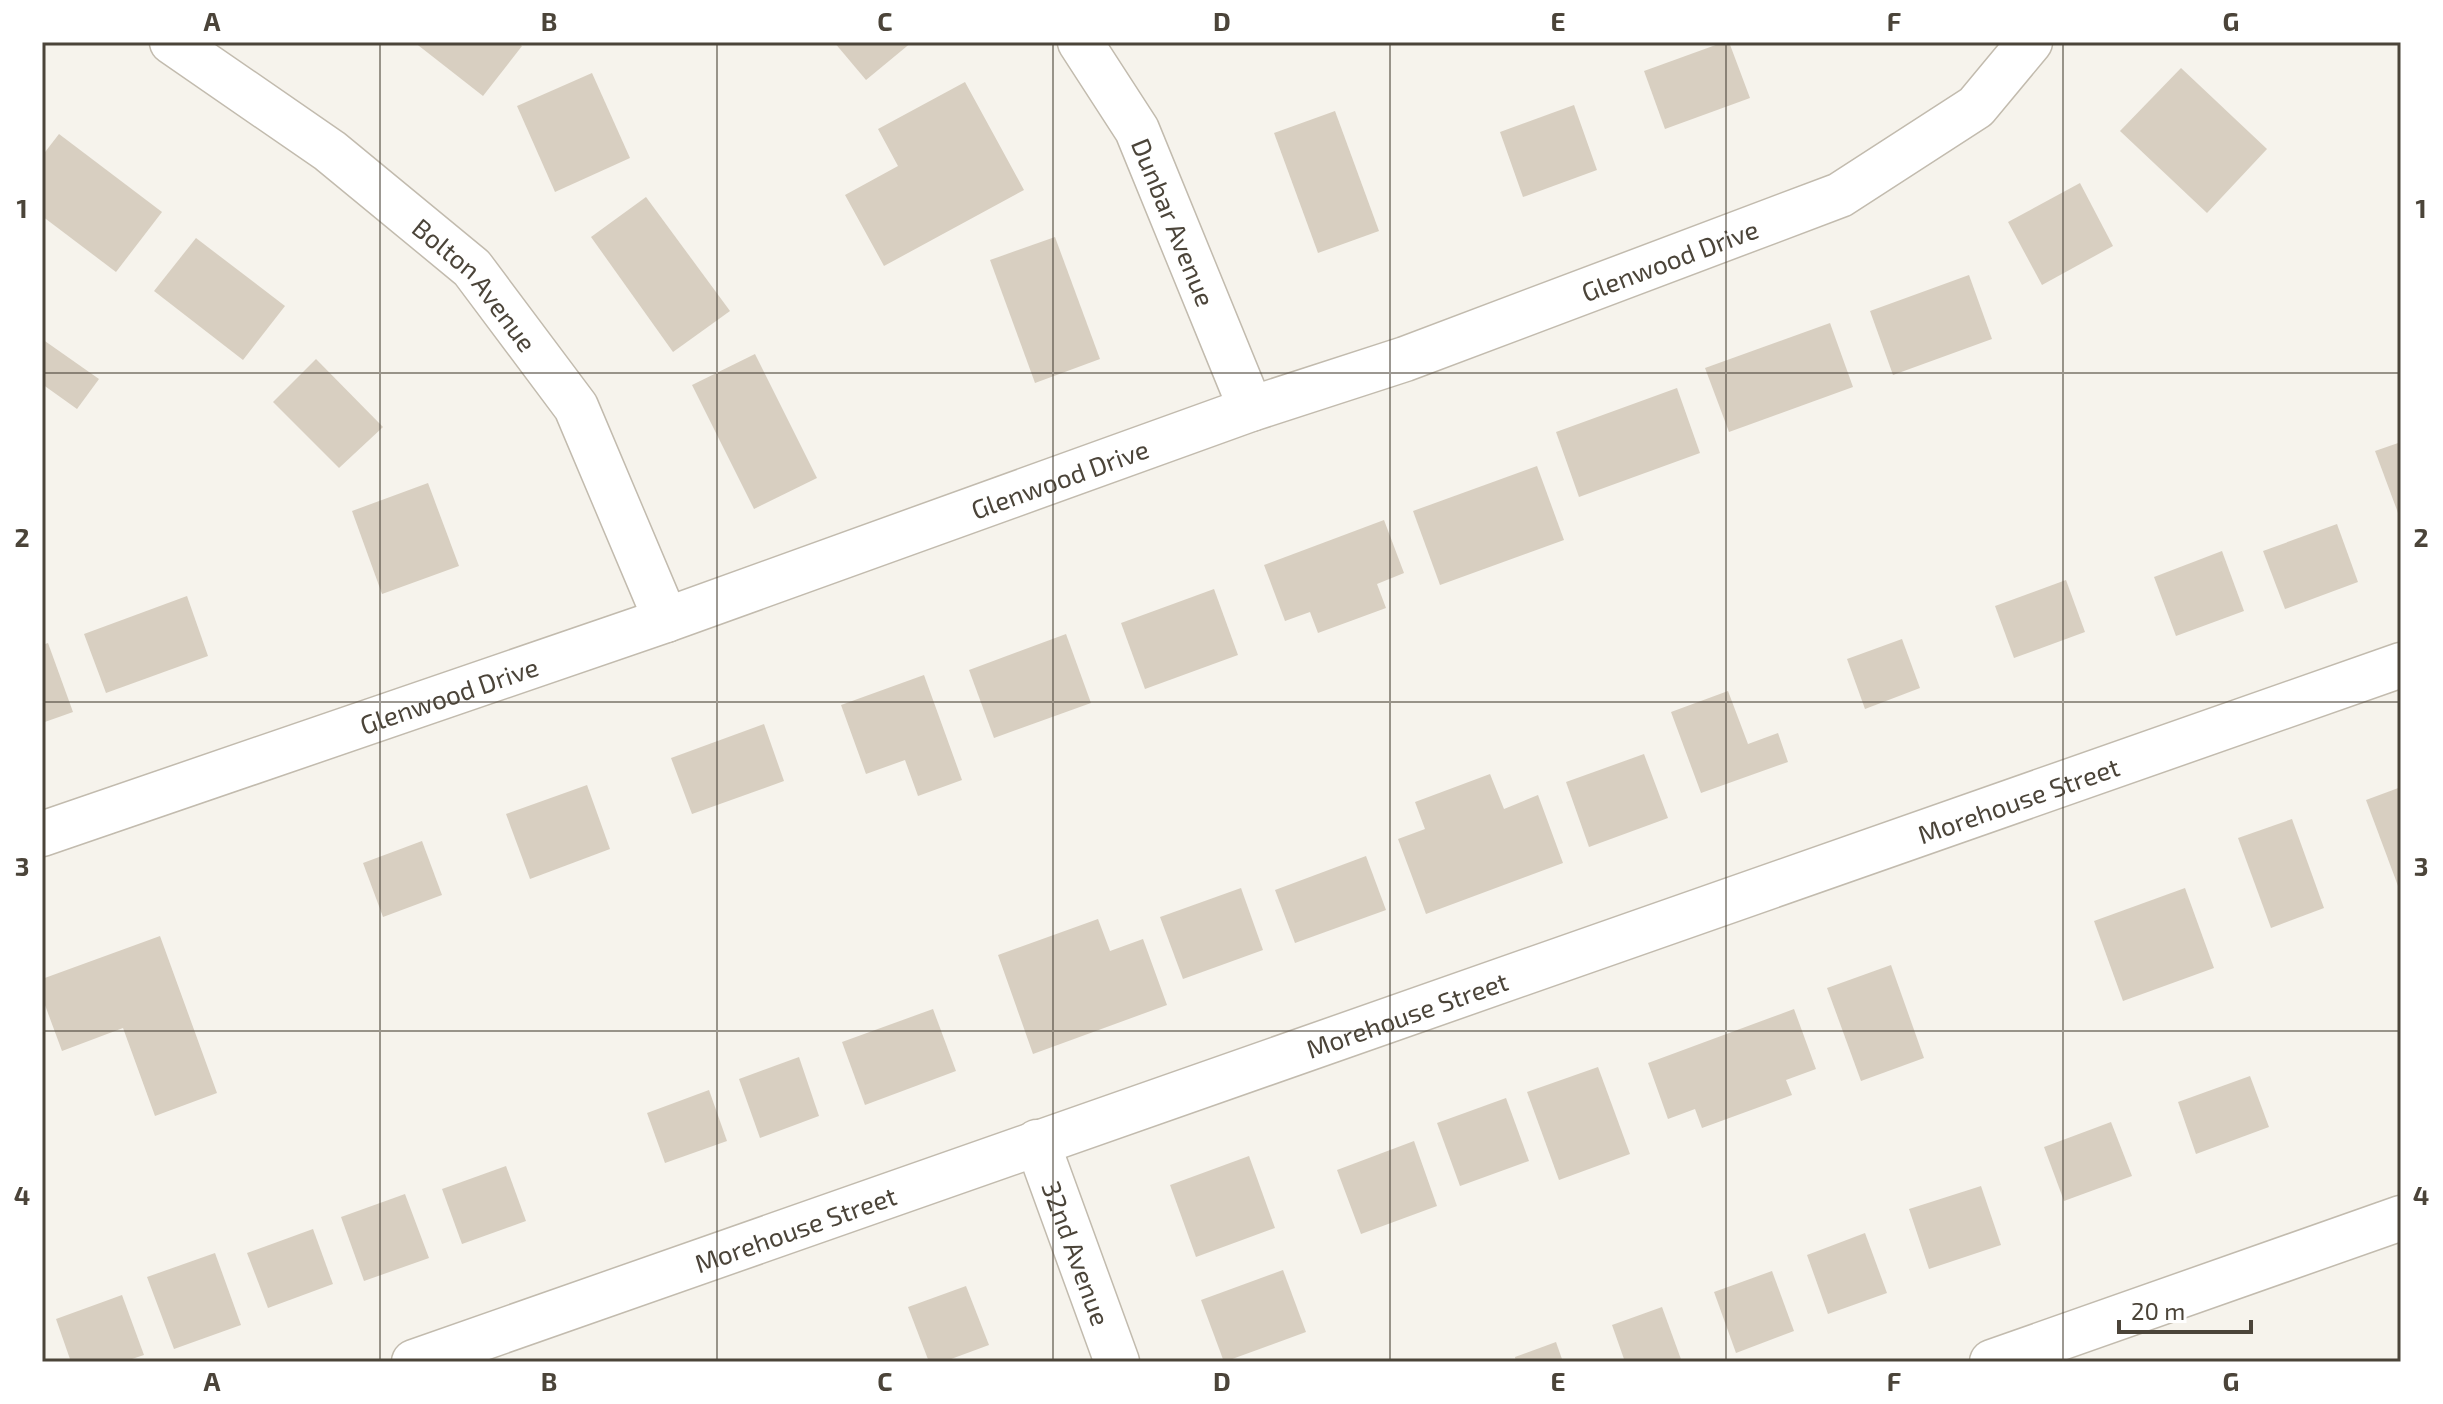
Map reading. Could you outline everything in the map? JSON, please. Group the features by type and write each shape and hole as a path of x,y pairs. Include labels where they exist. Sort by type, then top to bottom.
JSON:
{"street":[{"name":"Bolton Avenue","path":"172,42 330,151 472,268 576,407 666,620"},
{"name":"Dunbar Avenue","path":"1080,42 1137,130 1251,409"},
{"name":"Glenwood Drive","path":"42,834 666,620 1251,409 1405,359 1840,195 1976,107 2030,42"},
{"name":"Morehouse Street","path":"414,1362 2401,665"},
{"name":"32nd Avenue","path":"1037,1142 1117,1362"},
{"path":"1992,1362 2401,1218"}],"building":[{"path":"414,42 517,42 522,46 483,96"},
{"path":"834,42 912,42 866,80"},
{"path":"1729,42 1750,98 1665,129 1644,71"},
{"path":"2181,68 2267,149 2207,213 2120,131"},
{"path":"592,73 630,158 555,192 517,106"},
{"path":"965,82 1024,190 884,266 845,195 898,166 878,129"},
{"path":"1574,105 1597,170 1523,197 1500,132"},
{"path":"1335,111 1379,231 1318,253 1274,133"},
{"path":"59,134 162,212 116,272 42,216 42,156"},
{"path":"2080,183 2113,246 2042,285 2008,222"},
{"path":"646,197 730,311 673,352 591,237"},
{"path":"1055,237 1100,359 1035,383 990,260"},
{"path":"196,238 285,306 243,360 154,291"},
{"path":"1969,275 1992,339 1893,375 1870,311"},
{"path":"1830,323 1853,387 1729,432 1705,368"},
{"path":"42,339 99,379 77,409 42,384"},
{"path":"755,354 817,478 754,509 692,385"},
{"path":"316,359 383,427 339,468 273,402"},
{"path":"1677,388 1700,453 1579,497 1556,432"},
{"path":"2401,442 2401,521 2375,451"},
{"path":"1537,466 1564,540 1440,585 1413,511"},
{"path":"428,483 459,566 382,594 352,511"},
{"path":"1384,520 1404,573 1377,584 1386,608 1318,633 1310,612 1285,621 1264,565"},
{"path":"2337,524 2358,582 2285,609 2263,551"},
{"path":"2222,551 2244,611 2176,636 2154,577"},
{"path":"2066,580 2085,632 2014,658 1995,606"},
{"path":"1214,589 1238,655 1145,689 1121,623"},
{"path":"187,596 208,656 106,693 84,634"},
{"path":"1066,634 1091,703 994,738 969,670"},
{"path":"1902,639 1920,688 1865,709 1847,659"},
{"path":"48,643 73,712 42,723 42,645"},
{"path":"924,675 962,780 918,796 905,760 866,774 841,705"},
{"path":"1728,691 1748,744 1778,733 1788,762 1701,793 1671,712"},
{"path":"764,724 784,781 692,814 671,758"},
{"path":"1644,754 1668,818 1589,847 1566,782"},
{"path":"1490,774 1504,809 1538,795 1563,863 1426,914 1398,839 1425,829 1415,802"},
{"path":"587,785 610,849 530,879 506,814"},
{"path":"2401,787 2401,894 2366,800"},
{"path":"2292,819 2324,908 2271,928 2238,838"},
{"path":"422,841 442,895 383,917 363,863"},
{"path":"1366,856 1386,910 1295,943 1275,890"},
{"path":"1241,888 1263,950 1183,979 1160,917"},
{"path":"2185,888 2214,968 2123,1001 2094,921"},
{"path":"1098,919 1110,951 1143,939 1167,1005 1033,1054 998,955"},
{"path":"160,936 217,1093 155,1116 123,1028 62,1051 42,997 42,979"},
{"path":"1891,965 1924,1058 1861,1081 1827,988"},
{"path":"933,1009 956,1071 865,1105 842,1042"},
{"path":"1794,1009 1816,1069 1786,1080 1792,1095 1702,1128 1695,1109 1668,1119 1648,1063"},
{"path":"799,1057 819,1116 760,1138 739,1079"},
{"path":"1598,1067 1630,1154 1559,1180 1527,1092"},
{"path":"2250,1076 2269,1127 2196,1154 2178,1102"},
{"path":"709,1090 727,1141 665,1163 647,1113"},
{"path":"1506,1098 1529,1161 1460,1186 1437,1123"},
{"path":"2111,1122 2132,1176 2064,1201 2044,1147"},
{"path":"1414,1141 1437,1206 1361,1234 1337,1170"},
{"path":"1249,1156 1275,1228 1196,1257 1170,1185"},
{"path":"506,1166 526,1221 462,1244 442,1189"},
{"path":"1981,1186 2001,1245 1929,1269 1909,1209"},
{"path":"405,1194 429,1258 364,1281 341,1217"},
{"path":"313,1229 333,1284 268,1308 247,1253"},
{"path":"1865,1233 1887,1293 1828,1314 1807,1255"},
{"path":"215,1253 241,1325 174,1349 147,1277"},
{"path":"1283,1270 1306,1332 1224,1362 1201,1300"},
{"path":"1772,1271 1794,1331 1736,1353 1714,1292"},
{"path":"966,1286 989,1345 943,1362 929,1362 908,1307"},
{"path":"122,1295 144,1355 123,1362 71,1362 56,1319"},
{"path":"1662,1307 1682,1362 1625,1362 1612,1325"},
{"path":"1556,1342 1563,1362 1516,1362 1515,1357"}]}
